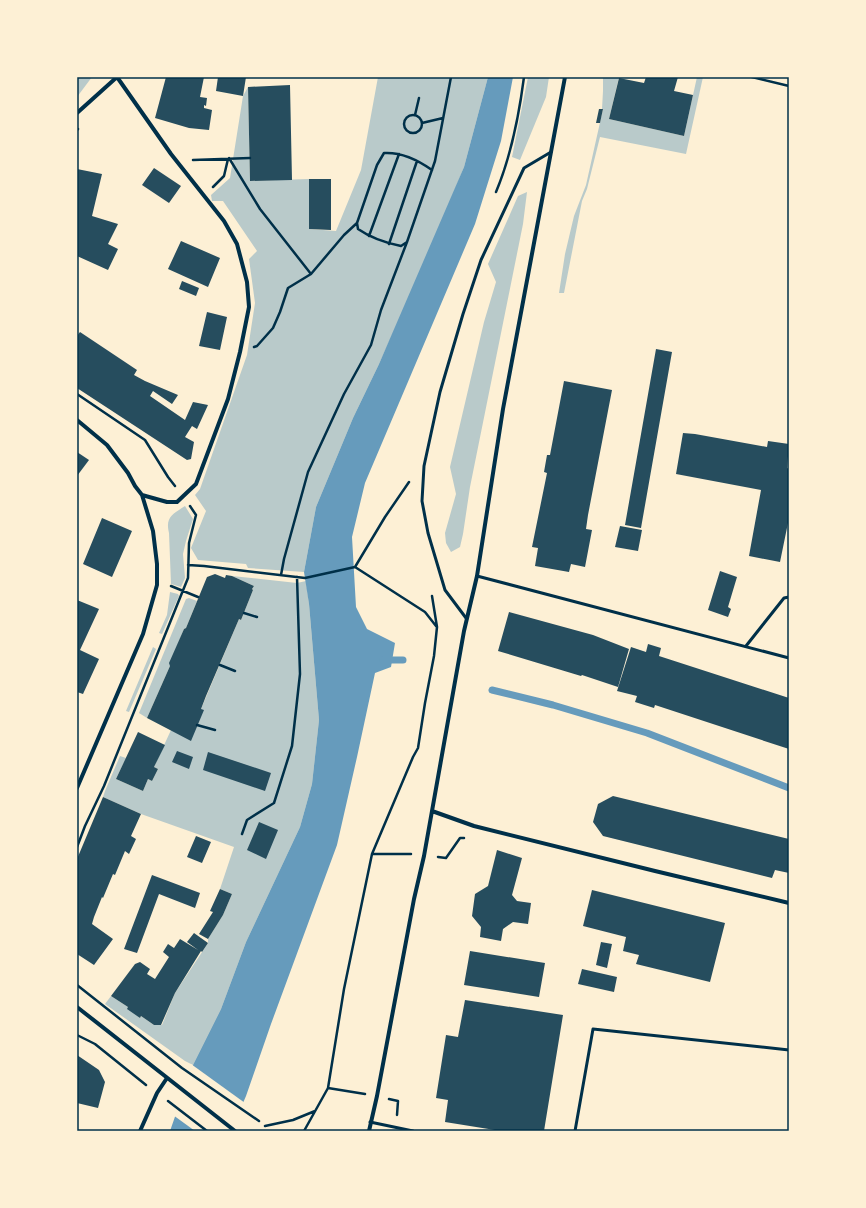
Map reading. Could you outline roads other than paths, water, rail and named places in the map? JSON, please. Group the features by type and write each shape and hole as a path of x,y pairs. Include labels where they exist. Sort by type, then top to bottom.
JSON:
{"street":[{"path":"77,113 117,77 176,160 224,221 237,244 247,282 249,307 240,352 228,399 196,484 177,502 167,502 142,495"},
{"path":"369,1131 414,899 424,856 466,618 477,576 503,410 565,77"},
{"path":"77,420 107,445 142,495 153,531 157,564 157,585 143,634 77,788"},
{"path":"432,811 474,826 655,872 789,903"},
{"path":"77,1007 235,1131"},
{"path":"140,1131 157,1093 167,1078"}],"lane":[{"path":"466,618 445,590 428,533 422,501 424,466 440,392 481,260 524,168 551,152"},
{"path":"477,576 789,658"},
{"path":"746,646 784,598 789,597"},
{"path":"576,1131 592,1029 789,1050"},
{"path":"370,1122 412,1131"}],"water":[{"path":"488,77 513,77 501,141 475,224 365,483 352,537 356,607 367,629 395,643 391,667 375,673 337,845 246,1096 231,1131 170,1131 193,1065 221,1009 246,942 300,827 312,784 319,720 309,604 304,572 316,507 353,418 379,364 464,167"}],"waterway":[{"path":"383,660 403,660"},
{"path":"492,690 553,705 647,733 789,788"}]}
